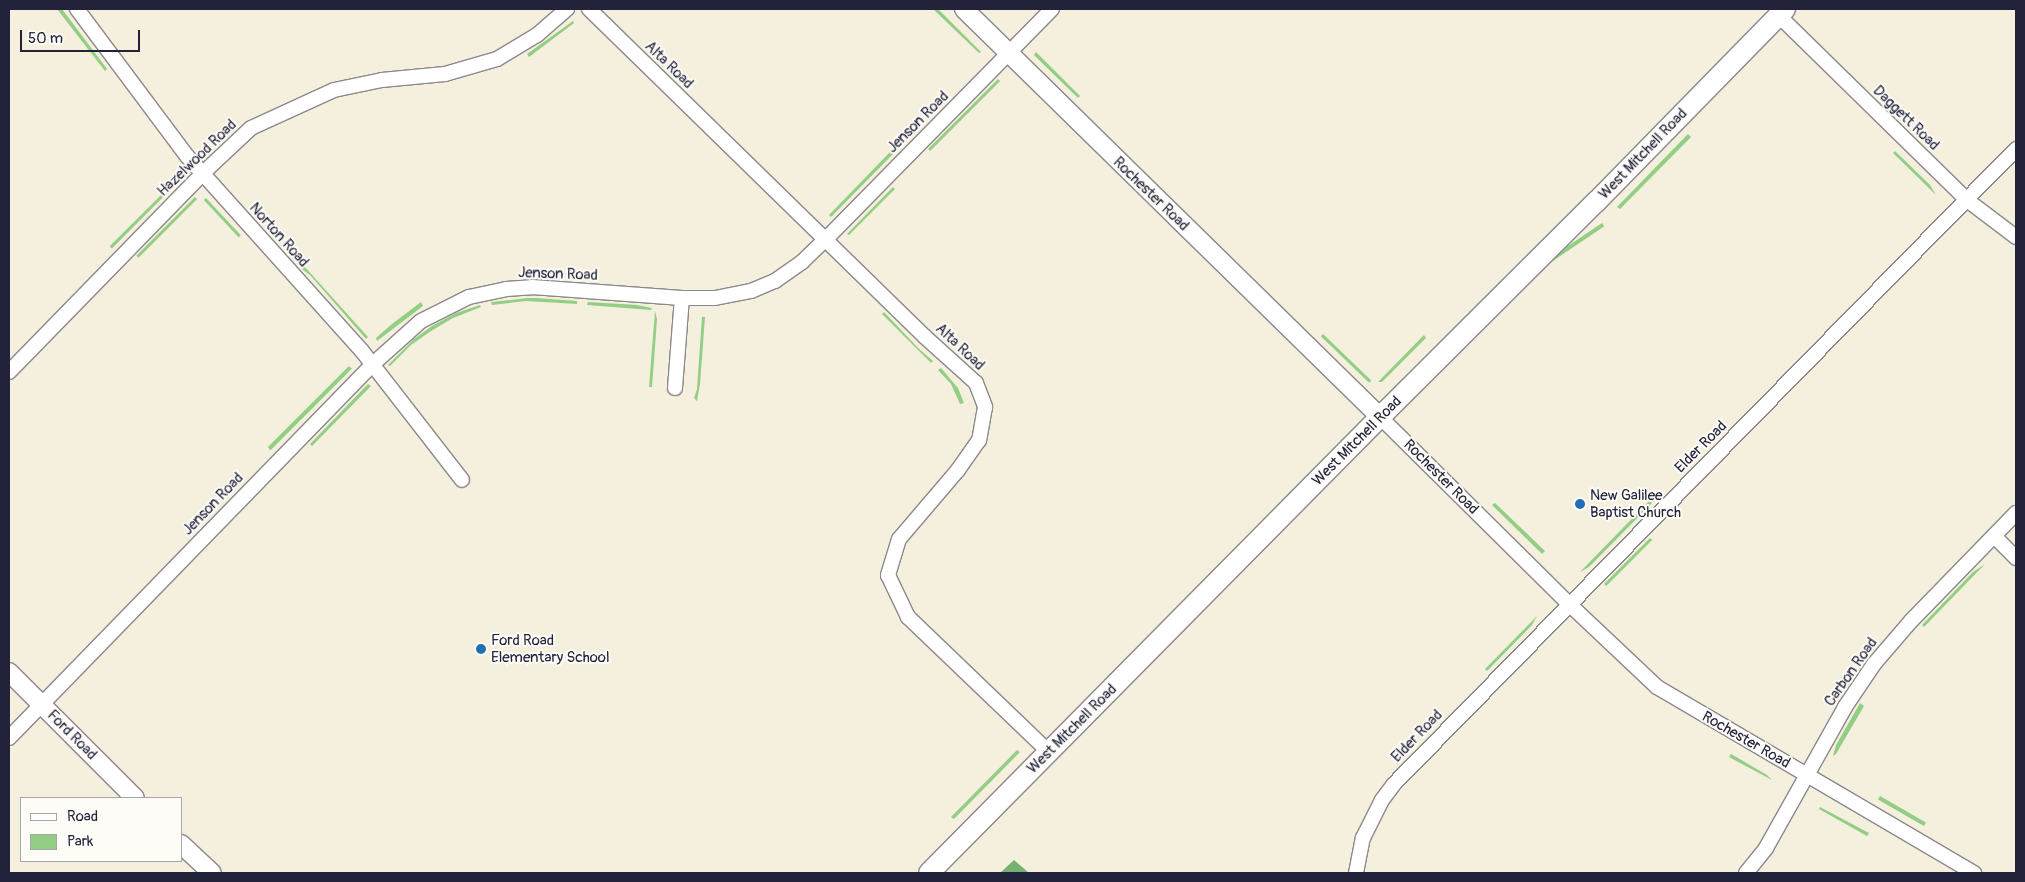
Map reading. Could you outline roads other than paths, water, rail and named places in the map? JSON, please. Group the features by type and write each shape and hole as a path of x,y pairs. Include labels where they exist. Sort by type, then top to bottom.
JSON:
{"main road":[{"name":"West Mitchell Road","path":"929,873 1380,417 1596,202 1781,12"}],"street":[{"name":"Norton Road","path":"77,9 202,174 373,364 462,480"},
{"name":"Hazelwood Road","path":"9,372 202,174 252,128 334,90 382,80 445,74 497,59 537,35 567,9"},
{"name":"Alta Road","path":"589,9 825,240 976,382 984,407 979,440 958,470 899,539 888,575 908,616 1048,752"},
{"name":"Rochester Road","path":"964,9 1632,665 1662,690 1974,873"},
{"name":"Jenson Road","path":"9,738 373,364 422,321 456,302 486,292 532,287 682,298 731,296 763,287 790,271 825,240 1052,9"},
{"name":"Daggett Road","path":"1781,12 1967,200 2016,237"},
{"name":"Elder Road","path":"1356,873 1363,838 1382,800 1394,784 2016,149"},
{"path":"675,388 682,298"},
{"name":"Carbon Road","path":"1746,873 1766,848 1861,682 1874,664 1911,621 2016,513"},
{"path":"1994,536 2016,558"},
{"name":"Ford Road","path":"9,672 135,797"},
{"path":"182,845 212,873"}],"place":[{"name":"New Galilee Baptist Church","path":"1580,504"},
{"name":"Ford Road Elementary School","path":"481,649"}]}
